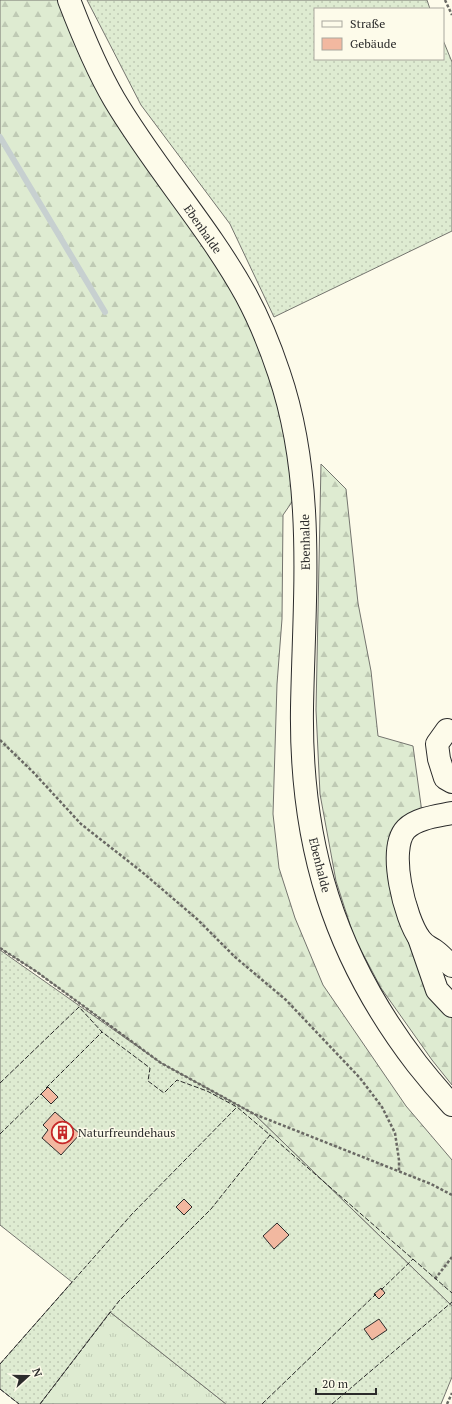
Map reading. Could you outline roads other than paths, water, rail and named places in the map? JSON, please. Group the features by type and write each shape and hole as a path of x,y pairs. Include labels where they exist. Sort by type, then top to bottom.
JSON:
{"street":[{"name":"Ebenhalde","path":"69,0 81,31 114,99 238,281 256,315 279,372 294,425 300,457 306,520 303,743 309,818 315,853 337,925 349,954 362,979 391,1028 418,1065 452,1106"},
{"path":"447,730 437,744 439,759 445,778 452,782"},
{"path":"452,813 414,824 407,829 401,837 399,848 400,882 403,900 452,966"},
{"path":"435,943 437,990 452,1006"}],"waterway":[{"path":"0,137 105,312"}],"place":[{"name":"Naturfreundehaus","path":"62,1132"}]}
